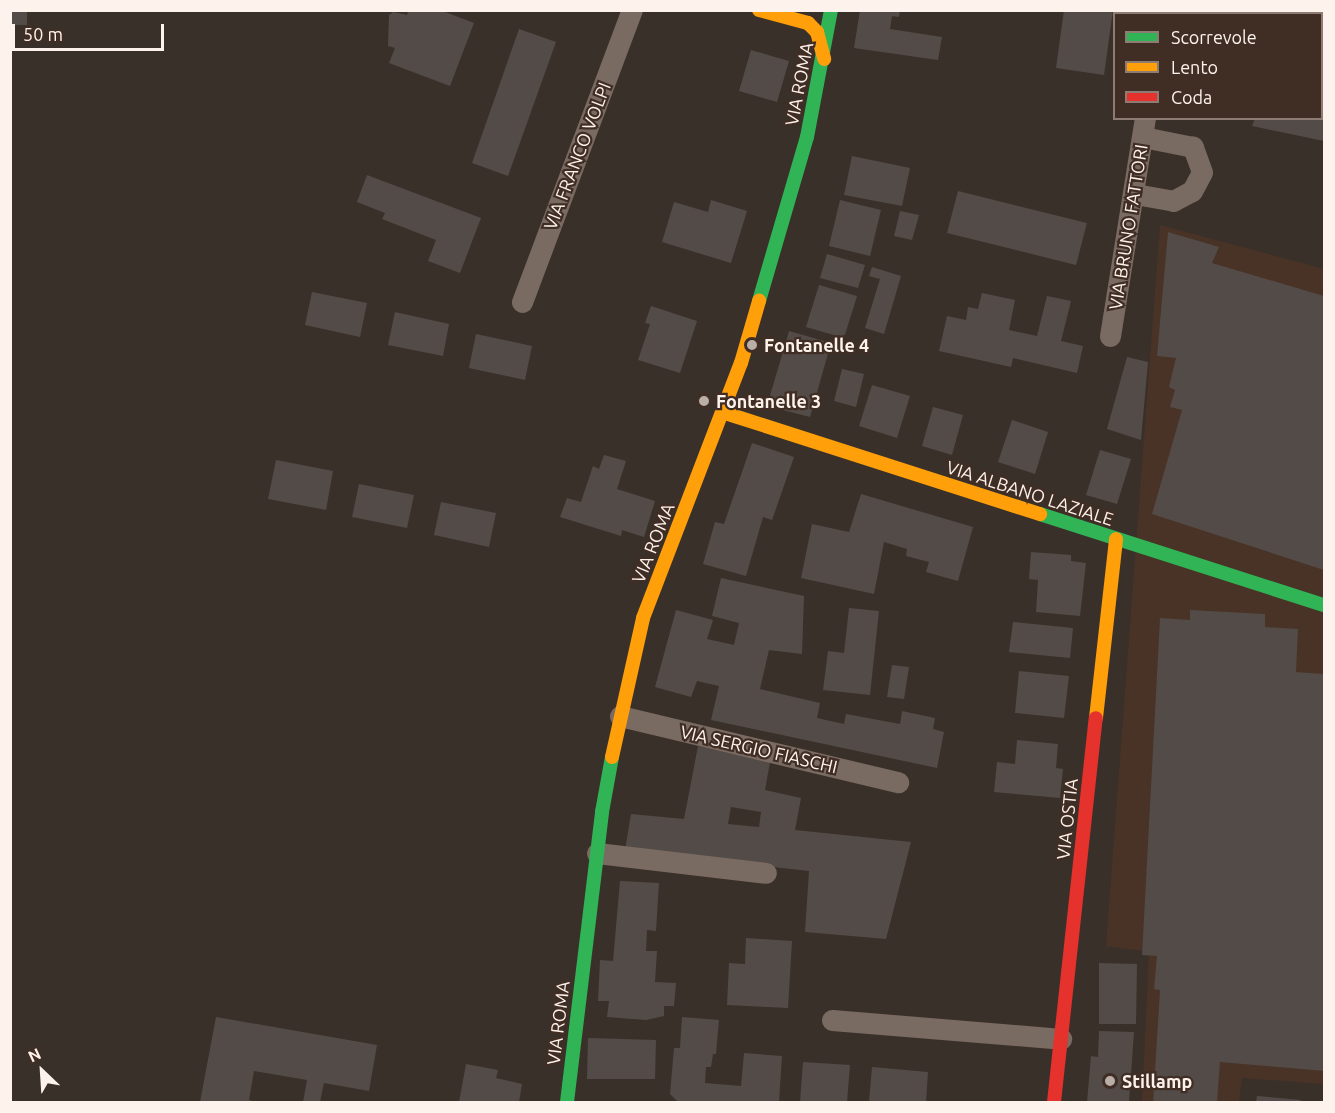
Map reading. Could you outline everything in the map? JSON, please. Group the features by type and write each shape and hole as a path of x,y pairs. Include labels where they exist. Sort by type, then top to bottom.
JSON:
{"main road":[{"path":"759,10 808,23 817,32 824,58"},
{"path":"788,16 810,10"},
{"name":"VIA ROMA","path":"567,1102 597,853 620,716 643,618 725,413 807,137 824,58 831,10"},
{"name":"VIA ALBANO LAZIALE","path":"725,413 1324,605"},
{"name":"VIA OSTIA","path":"1054,1102 1116,539"}],"street":[{"name":"VIA FRANCO VOLPI","path":"522,302 632,10"},
{"name":"VIA BRUNO FATTORI","path":"1110,336 1144,128"},
{"path":"1135,194 1173,201 1192,190 1202,172 1193,147 1144,128"},
{"name":"VIA SERGIO FIASCHI","path":"620,716 898,782"},
{"path":"597,853 766,873"},
{"path":"832,1020 1061,1039"}],"shaded area":[{"path":"1160,225 1324,269 1324,1084 1242,1078 1239,1102 1142,1102 1149,952 1106,946"}],"building":[{"path":"27,10 27,25 10,25 10,11"},
{"path":"409,10 440,10 474,23 450,86 389,63 395,48 388,46 389,15 393,12 407,15"},
{"path":"860,10 900,10 899,17 892,16 890,29 942,37 938,60 854,48"},
{"path":"1064,10 1113,10 1104,75 1056,68"},
{"path":"519,29 556,42 508,176 472,163"},
{"path":"751,50 789,61 777,102 739,91"},
{"path":"1254,120 1323,120 1324,141 1252,126"},
{"path":"852,156 910,168 902,206 844,195"},
{"path":"367,175 481,218 460,273 428,261 436,240 382,219 385,213 357,202"},
{"path":"958,191 1087,223 1076,265 947,233"},
{"path":"711,200 747,211 731,263 662,242 674,202 708,212"},
{"path":"840,200 881,210 870,256 829,246"},
{"path":"900,211 919,215 912,240 894,236"},
{"path":"1168,232 1219,247 1212,263 1324,296 1324,570 1152,514 1182,410 1170,407 1175,390 1169,387 1176,358 1157,356"},
{"path":"827,254 865,265 858,288 820,278"},
{"path":"872,267 901,276 884,334 865,328 880,279 869,276"},
{"path":"819,285 857,296 844,338 806,327"},
{"path":"312,292 367,303 360,337 305,325"},
{"path":"982,293 1015,300 1009,330 1037,336 1047,296 1071,301 1061,341 1083,346 1077,373 1013,358 1011,367 939,351 947,316 966,320 968,307 978,309"},
{"path":"651,306 697,321 680,373 638,360 650,324 645,323"},
{"path":"395,312 449,324 443,356 388,345"},
{"path":"789,331 831,343 810,417 767,406"},
{"path":"476,334 532,346 525,380 469,368"},
{"path":"1127,357 1148,362 1141,440 1107,429"},
{"path":"842,369 864,374 856,407 834,401"},
{"path":"872,385 910,396 897,438 859,426"},
{"path":"933,407 963,415 952,455 922,446"},
{"path":"1012,420 1048,432 1035,474 998,462"},
{"path":"752,443 794,457 772,520 763,517 746,576 703,564 715,522 724,524"},
{"path":"1100,450 1131,459 1117,504 1086,495"},
{"path":"604,455 626,461 617,489 655,501 644,537 622,530 621,536 560,517 567,498 581,502 593,466 599,469"},
{"path":"276,460 333,471 326,510 268,499"},
{"path":"359,484 414,495 407,528 352,517"},
{"path":"861,494 973,527 958,581 926,572 929,562 906,556 907,549 884,542 874,594 801,578 812,524 849,532"},
{"path":"441,502 496,513 489,547 434,535"},
{"path":"1031,552 1071,555 1071,561 1086,563 1080,616 1036,612 1038,580 1029,579"},
{"path":"721,578 804,596 802,654 769,650 760,689 820,703 817,718 844,724 846,714 900,724 902,711 935,718 933,729 944,732 937,768 711,720 719,686 697,681 691,697 655,687 676,610 713,620 707,639 734,645 739,623 712,616"},
{"path":"849,608 879,611 870,695 823,690 828,651 844,653"},
{"path":"1190,610 1265,614 1265,627 1298,629 1296,672 1324,674 1324,1071 1220,1062 1217,1102 1153,1102 1160,990 1154,989 1157,956 1142,955 1160,618 1190,620"},
{"path":"1013,622 1073,628 1070,658 1009,652"},
{"path":"892,665 909,667 904,699 887,697"},
{"path":"1019,671 1069,676 1064,718 1015,713"},
{"path":"1017,740 1058,744 1056,768 1063,769 1060,798 994,792 997,762 1015,764"},
{"path":"698,746 770,762 765,790 801,798 795,830 911,842 886,939 805,932 809,871 625,850 631,814 684,819","holes":["731,807 761,812 759,827 728,824"]},
{"path":"620,881 659,883 656,931 647,930 646,951 657,951 655,982 676,983 674,1006 664,1006 664,1016 646,1020 607,1017 609,1001 598,1001 600,960 613,961"},
{"path":"746,938 792,941 788,1008 727,1005 729,963 745,964"},
{"path":"1099,963 1137,964 1136,1024 1099,1024"},
{"path":"216,1017 377,1045 369,1091 324,1083 320,1102 303,1102 307,1080 254,1071 249,1100 256,1102 200,1102"},
{"path":"682,1017 719,1020 716,1054 713,1054 711,1067 706,1067 705,1083 741,1086 744,1053 782,1056 779,1102 678,1102 670,1094 674,1048 680,1048"},
{"name":"Stillamp","path":"1099,1031 1134,1032 1129,1102 1087,1102 1091,1056 1098,1057"},
{"path":"588,1038 656,1040 655,1079 587,1079"},
{"path":"803,1062 850,1065 847,1102 800,1102"},
{"path":"466,1064 498,1070 496,1078 522,1084 519,1102 459,1102"},
{"path":"872,1067 928,1072 926,1102 869,1102"},
{"path":"1257,1096 1301,1100 1300,1102 1256,1102"}],"traffic: fast":[{"path":"759,301 807,137 831,10"},
{"path":"1040,514 1324,605"},
{"path":"567,1102 602,812 612,757"}],"traffic: slow":[{"path":"759,10 808,23 817,32 824,59"},
{"path":"612,757 643,618 741,363 759,301"},
{"path":"725,413 1040,514"},
{"path":"1096,718 1116,539"}],"traffic: jam":[{"path":"1054,1102 1096,718"}],"place":[{"name":"Fontanelle 4","path":"752,345"},
{"name":"Fontanelle 3","path":"704,401"},
{"name":"Stillamp","path":"1110,1081"}]}
